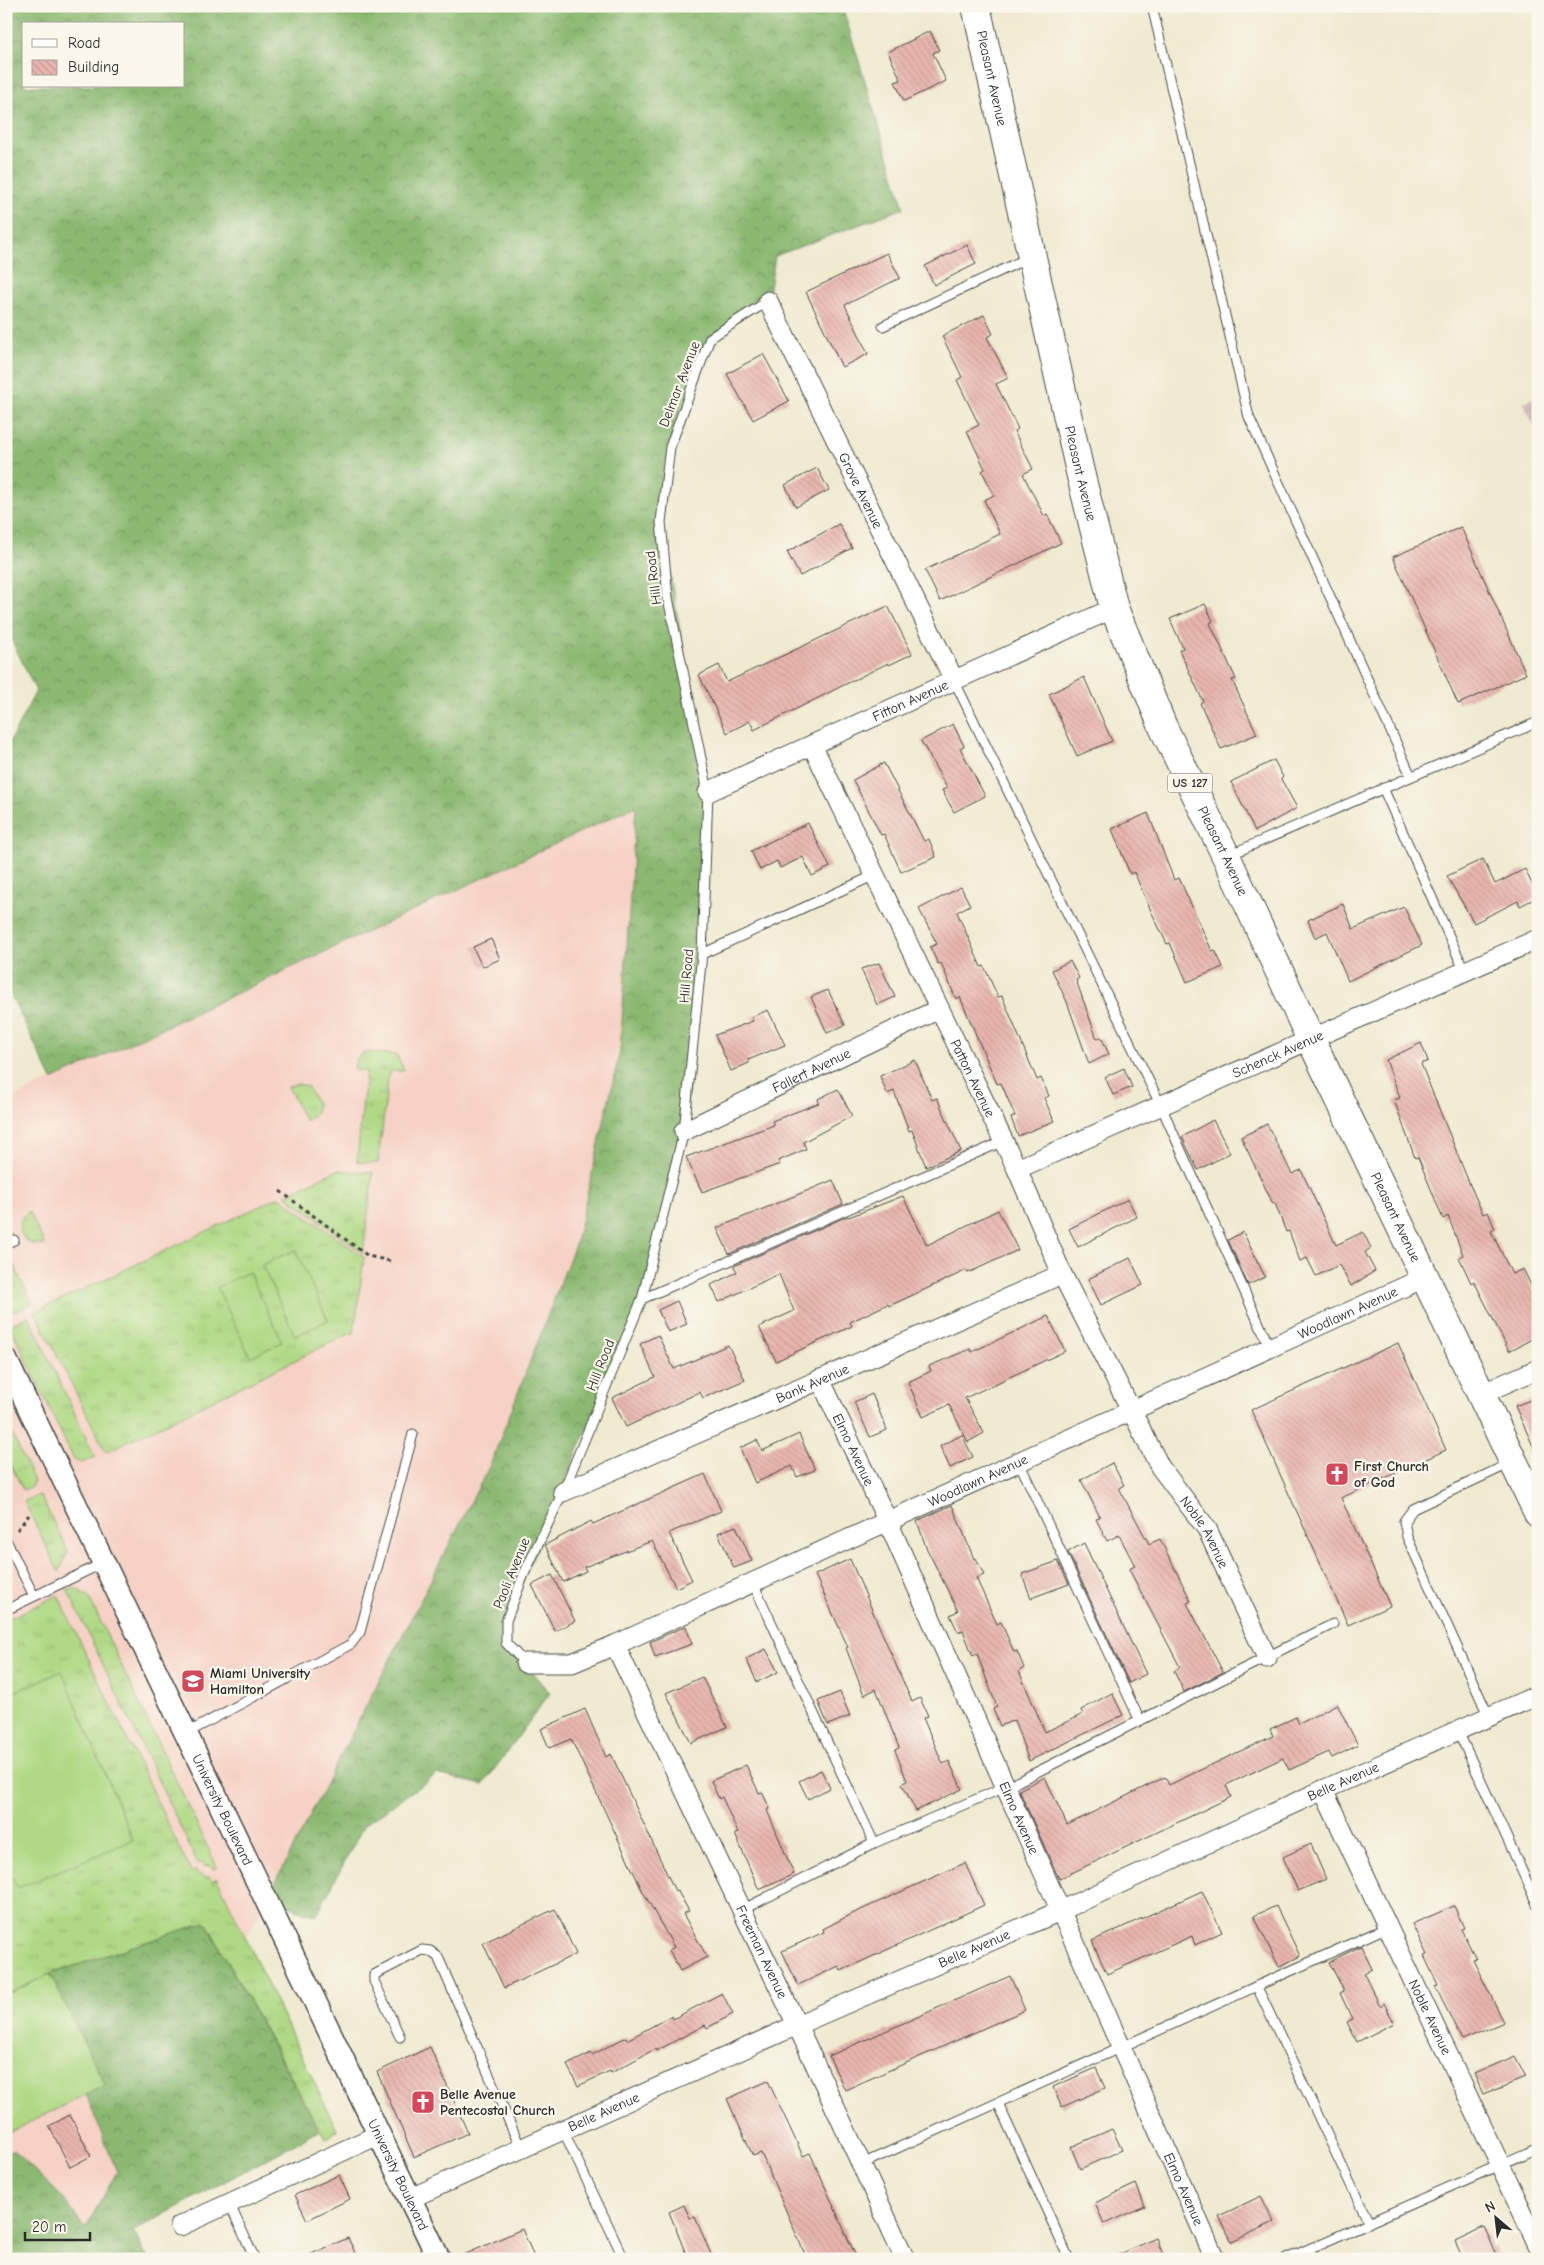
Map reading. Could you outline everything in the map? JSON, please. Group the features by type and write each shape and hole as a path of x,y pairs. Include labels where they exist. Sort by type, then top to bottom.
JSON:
{"main road":[{"name":"Pleasant Avenue","path":"976,6 1080,472 1114,608 1163,726 1538,1513"}],"street":[{"name":"Grove Avenue","path":"768,302 954,680"},
{"name":"Fitton Avenue","path":"708,792 1114,608"},
{"name":"Patton Avenue","path":"812,744 1017,1168 1062,1274 1132,1411"},
{"name":"Schenck Avenue","path":"1017,1168 1538,940"},
{"name":"Fallert Avenue","path":"684,1131 939,1009"},
{"name":"Bank Avenue","path":"563,1492 1062,1274"},
{"name":"Woodlawn Avenue","path":"525,1663 572,1663 615,1645 1426,1278"},
{"name":"University Boulevard","path":"6,1360 439,2259"},
{"path":"1481,1394 1538,1369"},
{"name":"Elmo Avenue","path":"820,1379 888,1522 1216,2259"},
{"name":"Noble Avenue","path":"1132,1411 1160,1467 1207,1529 1267,1658"},
{"name":"Freeman Avenue","path":"615,1645 798,2025 905,2259"},
{"name":"Belle Avenue","path":"411,2198 798,2025 1060,1911 1323,1790 1538,1695"},
{"name":"Noble Avenue","path":"1323,1790 1538,2245"},
{"path":"180,2226 380,2134"}],"lane":[{"path":"1152,6 1249,417 1411,776"},
{"path":"883,326 1032,256"},
{"name":"Delmar Avenue","path":"670,447 710,338 768,302"},
{"name":"Hill Road","path":"563,1492 642,1299 684,1131 702,954 708,792 668,598 661,522 670,447"},
{"path":"954,680 1161,1106 1270,1348"},
{"path":"1226,856 1538,722"},
{"path":"1383,788 1465,972"},
{"path":"702,954 875,876"},
{"path":"642,1299 1004,1141"},
{"path":"187,1734 351,1644 360,1632 413,1434"},
{"path":"1489,1717 1407,1537 1404,1522 1413,1509 1513,1461"},
{"path":"1019,1462 1140,1721"},
{"name":"Paoli Avenue","path":"525,1663 506,1643 506,1621 524,1574 563,1492"},
{"path":"6,1540 34,1596"},
{"path":"6,1610 104,1563"},
{"path":"753,1583 874,1843"},
{"path":"742,1910 874,1843 1006,1787 1334,1624"},
{"path":"1458,1731 1538,1906"},
{"path":"862,2164 1388,1927"},
{"path":"400,2037 374,1981 374,1975 422,1950 430,1951 438,1957 521,2149"},
{"path":"1257,1987 1369,2223"},
{"path":"998,2103 1069,2259"},
{"path":"563,2130 624,2259"},
{"path":"1286,2259 1538,2148"},
{"path":"229,2203 255,2259"}],"path":[{"path":"280,1191 368,1256 394,1262"}],"shaded area":[{"path":"1538,396 1538,434 1523,402"},
{"name":"Miami University Hamilton","path":"636,805 620,1052 576,1243 491,1463 267,1899 70,2259 6,2259 6,1101"}],"green space":[{"path":"6,6 842,6 904,208 775,256 768,301 710,338 670,447 661,522 708,792 702,954 684,1131 642,1299 506,1621 507,1643 550,1693 483,1785 437,1774 364,1825 316,1916 267,1899 491,1463 576,1242 620,1052 636,806 52,1080 6,985 6,749 36,691 6,628"},
{"path":"369,1052 397,1055 404,1071 389,1071 378,1163 357,1162 366,1071 354,1070 358,1058 362,1054"},
{"path":"298,1084 307,1086 317,1104 316,1113 305,1121 288,1087"},
{"path":"337,1170 373,1173 363,1253 285,1195"},
{"path":"279,1197 364,1257 354,1333 106,1452 35,1312"},
{"path":"29,1211 45,1245 31,1243 22,1234 20,1222"},
{"path":"295,1250 328,1320 295,1336 262,1265"},
{"path":"6,1261 14,1265 32,1303 17,1311 6,1312"},
{"path":"249,1272 282,1342 250,1357 217,1287"},
{"path":"29,1316 95,1457 82,1463 74,1460 10,1325"},
{"path":"6,1421 34,1481 31,1487 23,1490 6,1455"},
{"path":"40,1495 68,1551 59,1572 24,1501"},
{"path":"67,1589 77,1589 89,1597 217,1867 213,1869 210,1865 205,1867 202,1862 198,1864"},
{"path":"58,1595 191,1872 196,1871 198,1876 202,1874 205,1878 209,1876 212,1881 217,1878 337,2130 325,2139 206,1922 50,1974 6,1995 6,1620"},
{"path":"62,1671 133,1840 18,1888 6,1867 6,1696"},
{"path":"206,1922 319,2131 133,2231 148,2259 6,2259 6,2151 13,2150 62,2197 85,2229 117,2172 86,2094 105,2085 50,1974"},
{"path":"50,1974 105,2085 6,2134 6,1995"}],"building":[{"path":"930,31 939,50 933,53 946,81 904,101 895,82 901,80 888,52"},
{"path":"967,245 976,264 934,285 925,266"},
{"path":"887,253 900,278 845,305 868,354 842,367 806,292"},
{"path":"984,315 993,334 987,337 1008,378 996,384 1018,429 1014,431 1033,469 1023,474 1044,516 1047,514 1061,543 940,601 925,570 1000,534 984,500 994,495 982,471 985,469 967,431 979,425 957,380 962,377 942,336"},
{"path":"763,354 789,401 753,420 727,374"},
{"path":"817,468 829,490 796,507 785,485"},
{"path":"839,524 852,548 800,576 787,552"},
{"path":"1461,527 1526,674 1458,704 1393,557"},
{"path":"1205,604 1213,621 1210,623 1236,679 1232,680 1257,734 1221,749 1200,703 1203,701 1179,650 1183,648 1170,619"},
{"path":"888,606 912,654 889,665 888,663 754,730 750,721 727,733 699,675 719,665 727,682"},
{"path":"1084,677 1112,741 1077,756 1049,694"},
{"path":"953,724 964,746 960,748 985,796 954,812 942,790 947,788 921,741"},
{"path":"1274,760 1283,777 1281,779 1297,808 1255,831 1231,782"},
{"path":"884,763 924,841 929,839 936,857 901,872 884,834 881,835 853,780"},
{"path":"1148,813 1174,880 1179,878 1212,951 1215,950 1223,967 1187,982 1170,943 1167,944 1151,911 1134,872 1130,874 1112,829"},
{"path":"808,823 830,867 812,876 803,857 780,868 777,861 760,870 751,851"},
{"path":"1483,859 1495,884 1525,869 1538,897 1520,906 1518,901 1474,923 1447,876"},
{"path":"961,887 970,905 957,912 981,967 984,966 998,997 1002,996 1037,1080 1041,1078 1049,1096 1044,1098 1054,1121 1018,1136 1011,1118 1015,1116 1001,1083 997,1084 960,997 956,999 941,963 938,964 930,947 937,944 919,909"},
{"path":"1343,904 1353,929 1404,907 1422,945 1348,981 1327,932 1315,938 1308,920"},
{"path":"491,939 500,959 482,967 473,947"},
{"path":"1070,961 1079,978 1076,980 1097,1039 1101,1037 1109,1054 1089,1064 1067,1002 1052,970"},
{"path":"879,963 895,997 877,1005 861,969"},
{"path":"828,990 845,1025 827,1033 811,997"},
{"path":"768,1010 785,1045 748,1060 749,1063 731,1071 715,1035 753,1021 751,1017"},
{"path":"1421,1043 1428,1061 1421,1064 1483,1214 1488,1212 1495,1229 1491,1231 1512,1274 1523,1269 1538,1299 1538,1336 1509,1351 1474,1281 1471,1283 1459,1257 1463,1255 1448,1216 1443,1219 1418,1157 1415,1158 1394,1100 1400,1098 1386,1060"},
{"path":"915,1060 932,1100 937,1098 961,1151 926,1167 912,1130 909,1131 894,1091 887,1094 880,1076"},
{"path":"1124,1068 1132,1087 1113,1095 1105,1077"},
{"path":"838,1089 852,1116 803,1142 806,1149 778,1161 780,1164 702,1192 686,1157 774,1125 772,1121 819,1103 818,1099"},
{"path":"1213,1120 1230,1153 1198,1170 1182,1137"},
{"path":"1267,1124 1292,1174 1301,1170 1336,1245 1363,1232 1371,1248 1365,1252 1375,1271 1351,1286 1339,1265 1316,1276 1307,1258 1300,1261 1289,1231 1286,1232 1275,1203 1273,1204 1241,1137"},
{"path":"833,1180 843,1204 729,1254 717,1228"},
{"path":"903,1196 927,1245 998,1210 1018,1250 968,1273 967,1270 889,1306 888,1304 850,1322 852,1326 776,1361 759,1327 794,1311 779,1274 719,1302 711,1285 737,1272 734,1266 848,1216"},
{"path":"1128,1199 1137,1217 1078,1247 1069,1229"},
{"path":"1243,1232 1265,1277 1248,1285 1228,1240"},
{"path":"1130,1258 1143,1285 1101,1305 1088,1279"},
{"path":"677,1301 687,1324 668,1332 658,1310"},
{"path":"1048,1316 1065,1351 965,1398 984,1433 968,1442 949,1405 923,1417 908,1382 931,1371 929,1366 970,1349 972,1352"},
{"path":"658,1335 674,1369 728,1345 745,1380 703,1398 700,1392 626,1427 612,1398 655,1377 640,1344"},
{"name":"First Church of God","path":"1398,1343 1446,1450 1341,1498 1390,1606 1348,1625 1251,1410"},
{"path":"872,1394 887,1430 870,1437 854,1402"},
{"path":"1538,1397 1538,1457 1515,1406"},
{"path":"799,1434 815,1470 797,1477 792,1466 755,1483 740,1448 757,1440 762,1451"},
{"path":"962,1435 973,1457 950,1468 940,1446"},
{"path":"1112,1463 1124,1485 1119,1488 1149,1544 1160,1539 1191,1601 1187,1603 1223,1672 1184,1692 1174,1671 1180,1667 1129,1569 1135,1566 1119,1535 1107,1541 1096,1519 1100,1517 1081,1480"},
{"path":"705,1474 721,1511 669,1533 692,1580 676,1588 652,1541 584,1567 586,1571 563,1582 545,1545 591,1521 593,1524"},
{"path":"952,1505 974,1559 976,1558 984,1575 976,1578 997,1624 1001,1622 1014,1652 1017,1651 1024,1668 1019,1671 1045,1732 1083,1714 1081,1710 1112,1693 1123,1715 1029,1761 1014,1720 1000,1726 993,1709 997,1707 977,1654 973,1656 963,1630 958,1632 950,1615 958,1611 926,1547 917,1521"},
{"path":"736,1526 752,1561 734,1568 718,1533"},
{"path":"1084,1543 1146,1674 1129,1683 1068,1552"},
{"path":"850,1559 912,1702 920,1698 928,1716 923,1718 943,1764 949,1761 962,1789 916,1811 902,1784 907,1781 895,1750 899,1748 876,1689 864,1695 846,1648 848,1647 815,1575"},
{"path":"1058,1561 1069,1584 1031,1598 1022,1574"},
{"path":"552,1575 575,1621 555,1631 532,1585"},
{"path":"686,1626 692,1644 655,1657 650,1642"},
{"path":"766,1649 778,1672 757,1682 746,1659"},
{"path":"702,1677 727,1727 691,1743 666,1693"},
{"path":"840,1692 850,1716 828,1725 818,1701"},
{"path":"1337,1704 1358,1745 1332,1758 1329,1752 1289,1770 1283,1758 1226,1785 1231,1797 1059,1879 1019,1790 1045,1777 1067,1825 1165,1777 1169,1785 1273,1736 1270,1729 1296,1717 1299,1724"},
{"path":"585,1709 606,1757 611,1754 675,1891 677,1890 689,1911 683,1914 707,1957 680,1971 669,1950 674,1947 642,1890 571,1739 549,1748 541,1729"},
{"path":"746,1765 759,1793 762,1792 770,1809 767,1810 794,1874 759,1890 735,1834 738,1833 722,1797 719,1799 711,1781"},
{"path":"821,1770 830,1788 808,1799 799,1781"},
{"path":"1311,1844 1326,1879 1298,1891 1283,1857"},
{"path":"965,1863 984,1905 841,1971 839,1966 798,1985 782,1951 824,1932 823,1929 854,1913"},
{"path":"1202,1891 1222,1932 1195,1945 1192,1936 1107,1974 1092,1941"},
{"path":"1276,1906 1300,1956 1279,1967 1254,1916"},
{"path":"1454,1906 1464,1928 1461,1929 1476,1959 1473,1960 1504,2022 1462,2040 1435,1986 1438,1985 1424,1956 1427,1955 1412,1924"},
{"path":"555,1909 576,1954 504,1988 483,1943"},
{"path":"1361,1946 1372,1969 1364,1973 1380,2006 1384,2003 1394,2023 1357,2042 1347,2022 1352,2019 1340,1993 1344,1991 1329,1962"},
{"path":"1010,1976 1025,2010 845,2090 829,2056"},
{"path":"722,1993 733,2014 707,2028 705,2025 656,2051 655,2049 611,2073 610,2071 578,2086 567,2065 591,2053 592,2055 626,2037 627,2040 671,2016 673,2019"},
{"name":"Belle Avenue Pentecostal Church","path":"430,2047 468,2133 414,2157 377,2072"},
{"path":"1515,2056 1526,2077 1483,2094 1474,2074"},
{"path":"1096,2068 1105,2088 1062,2107 1053,2087"},
{"path":"768,2081 803,2156 810,2153 857,2259 807,2259 761,2153 753,2156 727,2099"},
{"path":"70,2115 91,2156 70,2167 49,2126"},
{"path":"1112,2129 1122,2150 1080,2169 1071,2147"},
{"path":"339,2175 350,2199 307,2220 295,2195"},
{"path":"1136,2184 1145,2206 1104,2224 1095,2203"},
{"path":"1261,2196 1274,2222 1232,2242 1219,2216"},
{"path":"684,2205 690,2218 695,2217 713,2259 688,2259 669,2212"},
{"path":"1484,2227 1499,2259 1463,2259 1455,2241"},
{"path":"522,2229 535,2259 455,2259"},
{"path":"348,2238 358,2259 300,2259"},
{"path":"1156,2238 1165,2259 1109,2259"}],"place":[{"name":"First Church of God","path":"1337,1474"},
{"name":"Miami University Hamilton","path":"193,1681"},
{"name":"Belle Avenue Pentecostal Church","path":"423,2102"}]}
